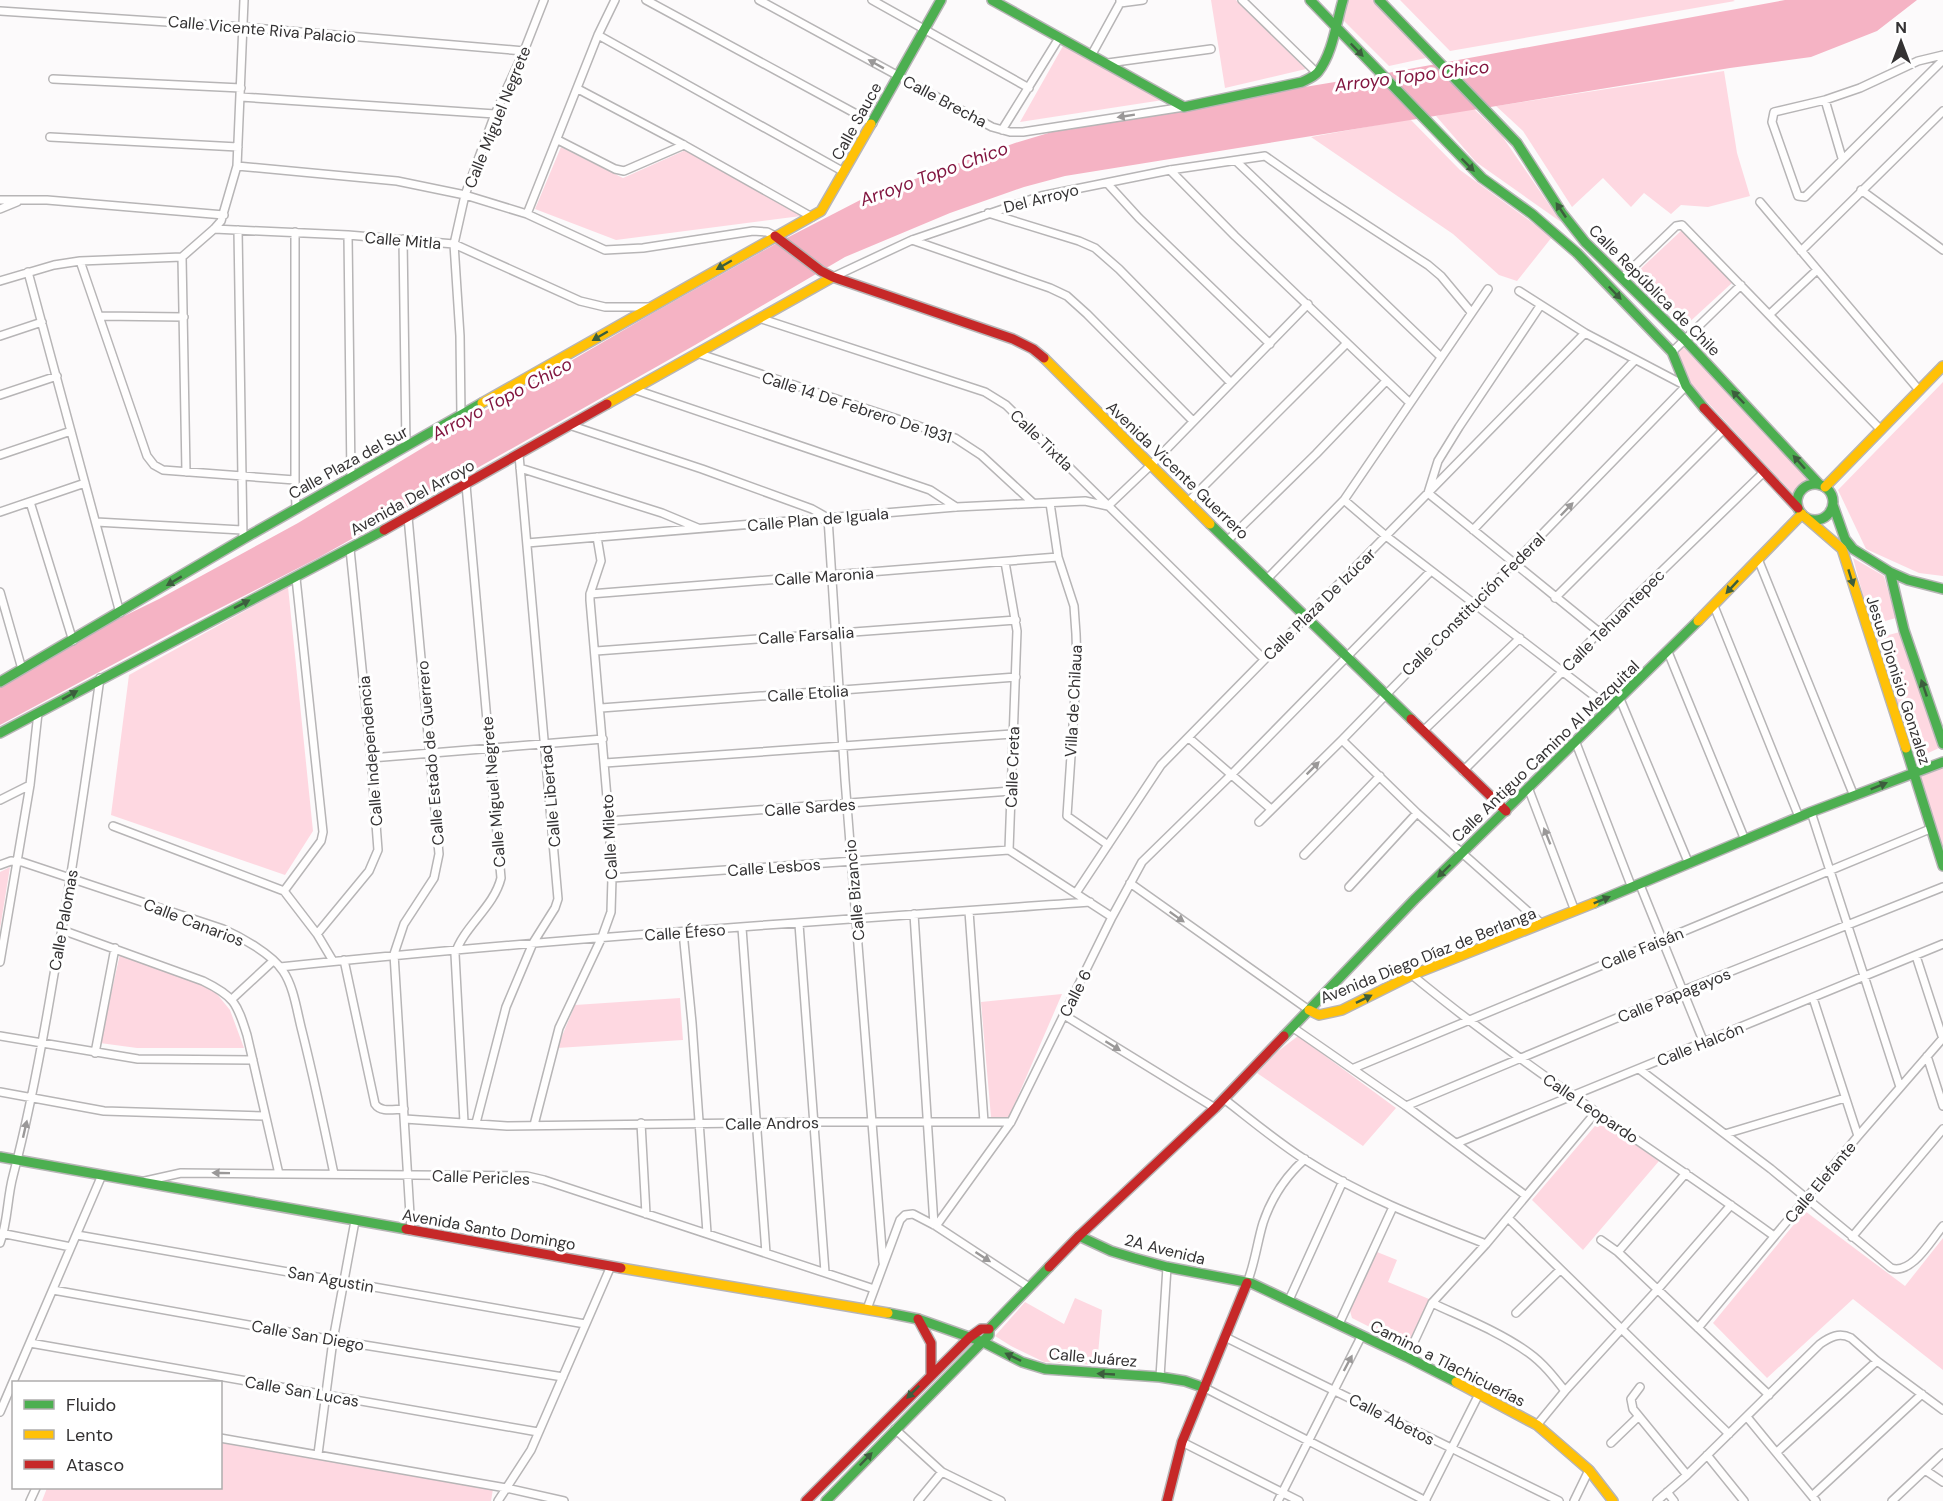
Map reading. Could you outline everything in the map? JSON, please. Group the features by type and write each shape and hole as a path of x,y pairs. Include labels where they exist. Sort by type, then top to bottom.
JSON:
{"street":[{"path":"0,281 54,265 80,261 182,257 214,229 224,215 237,165 244,0"},
{"name":"Calle Miguel Negrete","path":"461,416 460,336 454,244 465,195 495,114 544,0"},
{"path":"527,214 598,35 615,0"},
{"path":"646,0 873,123"},
{"name":"Calle Brecha","path":"759,0 1002,130 1023,132 1184,106"},
{"path":"872,0 1029,88"},
{"name":"Calle Sauce","path":"775,236 812,217 826,205 941,0"},
{"path":"992,0 1184,106 1302,82 1317,73 1323,62 1343,0"},
{"path":"1092,54 1120,2 1143,0"},
{"path":"1242,0 1317,73"},
{"name":"Calle República de Chile","path":"1310,0 1482,178 1563,239 1672,352 1686,386 1702,408 1802,513"},
{"name":"Calle República de Chile","path":"1379,0 1525,153 1575,231 1685,340 1823,486"},
{"name":"Calle Vicente Riva Palacio","path":"0,11 243,27 524,51"},
{"path":"598,35 844,172"},
{"path":"1002,130 1059,38"},
{"path":"1108,63 1211,49"},
{"path":"1942,60 1804,196 1798,196 1772,122 1772,114 1778,110 1826,100 1860,88 1918,61 1942,60"},
{"path":"52,79 241,88"},
{"path":"578,89 812,217"},
{"path":"241,97 495,114"},
{"path":"1826,100 1842,158"},
{"path":"1801,251 1943,111"},
{"path":"50,137 238,147"},
{"path":"558,140 615,169 624,171 684,145"},
{"name":"Del Arroyo","path":"833,277 912,240 1041,196 1170,170 1266,156 1322,196 1428,265 1441,276 1471,312"},
{"path":"1236,161 1441,357"},
{"path":"237,165 397,181 465,195 527,214 598,247 610,250 643,248 753,231 767,232 775,236"},
{"path":"1170,170 1235,236 1410,403"},
{"path":"1107,183 1139,218 1270,344"},
{"path":"1861,190 1943,250"},
{"path":"0,200 47,200 224,215"},
{"path":"0,209 23,200"},
{"path":"1760,202 1919,390"},
{"path":"988,213 1095,248 1119,268 1231,383"},
{"path":"1622,278 1680,224 1880,429"},
{"name":"Calle Mitla","path":"214,229 348,235 454,244 580,301 605,307 651,307"},
{"path":"96,522 243,534 238,230"},
{"path":"295,232 296,508"},
{"path":"348,235 351,478"},
{"name":"Avenida Vicente Guerrero","path":"775,236 821,271 833,277 1013,339 1033,349 1051,364 1150,466 1506,811"},
{"name":"Calle Plaza del Sur","path":"0,682 120,613 243,534 351,478 775,236"},
{"path":"403,239 406,446"},
{"path":"912,240 1067,296 1193,422"},
{"path":"182,257 186,472"},
{"path":"80,261 147,456 154,465 163,470 295,480"},
{"path":"1770,314 1817,270"},
{"path":"28,272 120,613"},
{"name":"Avenida Del Arroyo","path":"0,733 100,678 350,549 833,277"},
{"path":"1672,352 1741,285"},
{"path":"1268,578 1344,500 1488,289"},
{"path":"1519,291 1584,333 1686,386"},
{"path":"1108,506 1308,304"},
{"path":"1540,306 1438,461 1428,494 1599,632"},
{"path":"99,316 184,316"},
{"name":"Calle Tixtla","path":"759,318 985,392 1006,405 1264,659"},
{"path":"0,336 42,322"},
{"name":"Calle Plaza De Izúcar","path":"1076,893 1161,765 1190,738 1264,659 1308,618 1584,333"},
{"path":"1188,502 1347,343"},
{"name":"Calle 14 De Febrero De 1931","path":"697,353 955,438 981,455 1034,503"},
{"path":"1473,530 1635,360"},
{"path":"1823,486 1943,366"},
{"path":"0,395 57,376"},
{"path":"1228,540 1316,454 1386,381"},
{"name":"Calle Constitución Federal","path":"1259,822 1342,740 1686,386"},
{"path":"633,389 930,490 956,507"},
{"path":"569,425 713,473 812,509 828,518"},
{"path":"1555,598 1724,429"},
{"path":"0,455 71,431"},
{"name":"Calle Libertad","path":"476,1123 506,1007 533,943 555,908 558,899 519,455"},
{"path":"520,468 662,513 701,529"},
{"name":"Calle Tehuantepec","path":"1463,771 1599,632 1764,471"},
{"path":"0,512 85,483"},
{"name":"Calle Miguel Negrete","path":"456,951 495,895 501,878 466,485"},
{"path":"1802,513 1820,519 1828,514 1833,505 1832,495 1823,486 1809,485 1800,492 1797,502 1802,513 1846,547 1890,572 1908,580 1943,589"},
{"path":"1344,500 1386,536 1610,708"},
{"name":"Calle Plan de Iguala","path":"527,543 956,507 1085,501 1108,506"},
{"path":"30,502 72,641"},
{"name":"Villa de Chilaua","path":"1050,502 1058,557 1074,606 1077,665 1066,813 1069,818 1108,845"},
{"name":"Jesus Dionisio Gonzalez","path":"1833,505 1943,866"},
{"name":"Calle Antiguo Camino Al Mezquital","path":"1309,1010 1461,854 1529,790 1714,606 1802,513"},
{"name":"Calle Estado de Guerrero","path":"408,516 439,863 430,886 404,924 394,954 411,1231"},
{"name":"Calle Bizancio","path":"828,518 851,861 884,1262"},
{"name":"Calle Mileto","path":"534,1125 559,1028 602,937 611,912 609,821 590,594 601,561 597,537"},
{"name":"Calle Independencia","path":"318,934 369,871 375,860 378,838 350,549"},
{"name":"Calle Maronia","path":"590,594 1058,557"},
{"path":"1758,559 1854,796"},
{"name":"Calle Creta","path":"1005,562 1016,620 1009,850"},
{"name":"Calle 6","path":"935,1226 1011,1122 1112,917 1142,862 1231,775 1431,571"},
{"name":"Jesus Dionisio Gonzalez","path":"1890,572 1904,630 1943,744"},
{"path":"284,891 321,841 323,832 296,578"},
{"path":"0,592 22,669"},
{"path":"1714,606 1799,817"},
{"name":"Calle Farsalia","path":"596,651 1016,620"},
{"path":"1423,731 1520,638"},
{"path":"1668,652 1745,840"},
{"name":"Calle Etolia","path":"601,708 1016,677"},
{"name":"Calle Palomas","path":"0,1243 42,1044 71,877 100,678"},
{"path":"1620,699 1689,864"},
{"path":"0,962 30,785 38,713"},
{"path":"605,763 1012,734"},
{"path":"1190,738 1271,809"},
{"path":"371,758 603,739"},
{"path":"1342,740 1461,854 1542,924"},
{"path":"1575,743 1636,886 1684,990 1704,1043"},
{"name":"Avenida Diego Díaz de Berlanga","path":"826,1501 983,1342 989,1335 989,1329 1079,1236 1215,1108 1309,1010 1319,1015 1342,1010 1412,975 1575,911 1811,812 1943,762"},
{"path":"1304,855 1380,776"},
{"path":"0,800 30,785"},
{"path":"1529,790 1575,911"},
{"name":"Calle Sardes","path":"609,821 1011,791"},
{"path":"1811,812 1900,1087"},
{"path":"1349,886 1417,813"},
{"path":"113,826 284,891 318,934 333,962"},
{"name":"Calle Faisán","path":"1354,1068 1930,829"},
{"path":"1009,850 1112,917"},
{"name":"Calle Lesbos","path":"612,878 1009,850"},
{"path":"0,866 18,861"},
{"name":"Calle Canarios","path":"18,861 71,877 240,936 280,967 298,1015 334,1174"},
{"path":"1130,883 1309,1010"},
{"name":"Calle Papagayos","path":"1406,1106 1684,990 1943,887"},
{"name":"Calle Éfeso","path":"280,967 394,954 456,951 602,937 1090,902"},
{"path":"969,910 984,1122"},
{"path":"914,914 935,1226"},
{"path":"800,924 825,1272"},
{"path":"742,928 766,1253"},
{"path":"62,930 203,981 218,988 232,999 241,1016 253,1060 279,1174"},
{"path":"683,932 692,1023 706,1233"},
{"name":"Calle Halcón","path":"1457,1143 1943,944"},
{"path":"95,1053 115,948"},
{"path":"456,951 464,1122"},
{"path":"1916,956 1943,1039"},
{"path":"344,960 375,1104 382,1109 404,1109"},
{"path":"232,999 273,961"},
{"name":"Calle Leopardo","path":"1412,975 1468,1022 1518,1059 1774,1236"},
{"path":"1813,998 1858,1136"},
{"path":"1064,1015 1215,1108"},
{"path":"1292,1027 1354,1068 1525,1195"},
{"path":"0,1036 95,1053 156,1060 253,1060"},
{"name":"Calle Elefante","path":"1698,1328 1858,1136 1943,1039"},
{"path":"1927,1056 1943,1106"},
{"path":"1639,1069 1807,1198 1891,1268 1900,1270 1911,1265 1943,1226"},
{"path":"0,1092 120,1113 265,1116"},
{"path":"1725,1134 1845,1098"},
{"path":"1224,1099 1305,1159 1343,1181 1393,1208 1486,1244"},
{"path":"1407,1357 1432,1302 1486,1244 1596,1112"},
{"name":"Calle Andros","path":"405,1119 507,1126 1011,1122"},
{"path":"641,1124 646,1214"},
{"path":"1852,1237 1943,1129"},
{"name":"Avenida Santo Domingo","path":"0,1157 144,1181 411,1231 867,1309 918,1319 970,1337"},
{"path":"1170,1500 1182,1442 1253,1268 1263,1222 1271,1204 1293,1170 1305,1159"},
{"name":"Calle Pericles","path":"144,1181 181,1173 527,1176 874,1289"},
{"path":"1618,1252 1686,1173"},
{"path":"13,1381 102,1174"},
{"path":"1289,1300 1343,1181"},
{"path":"1537,1425 1564,1391 1658,1289 1731,1205"},
{"path":"1339,1324 1393,1208"},
{"path":"867,1309 903,1217 913,1214 1029,1287"},
{"path":"1508,1218 1729,1434"},
{"path":"318,1454 333,1340 355,1221"},
{"path":"2,1233 71,1246"},
{"name":"San Agustin","path":"76,1235 585,1324"},
{"name":"2A Avenida","path":"1079,1236 1110,1251 1167,1267 1247,1283"},
{"path":"1601,1240 1618,1252 1769,1395"},
{"path":"498,1501 524,1463 611,1266"},
{"path":"1160,1377 1167,1267"},
{"path":"1516,1313 1560,1270"},
{"name":"Camino a Tlachicuerías","path":"1247,1283 1255,1284 1407,1357 1537,1425 1590,1470 1614,1501"},
{"name":"Calle San Diego","path":"53,1290 333,1340 563,1377"},
{"path":"1432,1302 1530,1353 1543,1364 1564,1391"},
{"path":"918,1319 931,1343 931,1375"},
{"name":"Avenida Diego Díaz de Berlanga","path":"806,1501 970,1337 981,1329 989,1329"},
{"path":"1278,1501 1362,1335"},
{"path":"1657,1501 1687,1475 1820,1344 1836,1335 1851,1338 1877,1361 1943,1410"},
{"name":"Calle Juárez","path":"970,1337 1022,1362 1045,1369 1160,1377 1185,1381 1205,1388"},
{"name":"Calle Abetos","path":"1225,1337 1558,1501"},
{"name":"Calle San Lucas","path":"30,1343 538,1432"},
{"path":"1777,1452 1877,1361"},
{"path":"0,1412 12,1384"},
{"path":"1640,1387 1630,1399 1638,1417 1687,1475"},
{"path":"1205,1388 1425,1501 1479,1394"},
{"path":"1747,1417 1814,1499 1922,1394"},
{"path":"5,1400 12,1402"},
{"path":"1611,1443 1638,1417"},
{"path":"895,1429 942,1472 1001,1501"},
{"path":"222,1438 506,1488 564,1501"},
{"path":"1182,1442 1299,1501"},
{"path":"1892,1501 1943,1453"},
{"path":"1707,1455 1744,1501"},
{"path":"1574,1501 1590,1470"},
{"path":"1925,1470 1943,1482"},
{"path":"918,1501 942,1472"},
{"path":"1667,1492 1674,1501"}],"shaded area":[{"path":"1211,0 1236,0 1306,69 1225,88"},
{"path":"1348,0 1373,0 1426,58 1389,66 1342,19"},
{"path":"1400,0 1733,0 1735,1 1450,51"},
{"path":"1063,46 1163,100 1020,122"},
{"path":"1724,71 1737,153 1750,196 1708,207 1681,205 1671,214 1644,193 1631,207 1603,178 1572,207 1523,131 1496,106"},
{"path":"1472,107 1502,136 1561,222 1476,162 1436,116"},
{"path":"1410,119 1460,170 1552,237 1517,281 1499,275 1453,234 1311,137"},
{"path":"561,147 623,178 688,149 801,216 616,240 535,209"},
{"path":"1682,230 1732,283 1684,327 1634,275"},
{"path":"1683,347 1808,479 1794,495 1686,379 1678,351"},
{"path":"1943,382 1943,576 1919,573 1866,549 1838,490"},
{"path":"1853,558 1884,576 1896,618 1871,625"},
{"path":"288,587 313,831 285,875 111,815 129,675"},
{"path":"1900,632 1939,748 1913,760 1877,638"},
{"path":"1943,768 1943,853 1919,777"},
{"path":"10,867 0,929 0,872"},
{"path":"120,954 212,988 230,1010 244,1048 137,1048 100,1043"},
{"path":"1062,994 1009,1117 991,1117 981,1002"},
{"path":"680,998 683,1040 557,1048 575,1005"},
{"path":"1298,1036 1396,1108 1363,1146 1257,1073 1277,1052"},
{"path":"1600,1120 1659,1161 1583,1250 1532,1200"},
{"path":"1805,1211 1905,1286 1943,1238 1943,1370 1853,1299 1767,1378 1713,1323"},
{"path":"1377,1252 1397,1260 1388,1282 1429,1299 1407,1346 1352,1318 1350,1311"},
{"path":"1075,1298 1102,1310 1097,1365 1044,1362 995,1336 1025,1302 1064,1324"},
{"path":"222,1442 493,1489 491,1501 42,1501 47,1489 222,1489"}],"water":[{"name":"Arroyo Topo Chico","path":"1785,0 1917,0 1877,31 1811,57 1730,68 1065,176 1024,187 950,213 845,257 695,345 318,558 0,725 0,682 73,641 159,599 298,523 653,313 777,243 868,196 1015,143 1075,125 1371,76"}],"traffic: fast":[{"path":"871,124 941,0"},
{"path":"992,0 1184,107 1302,82 1313,77 1327,56 1343,0"},
{"path":"1310,0 1482,178 1532,214 1577,253 1672,352 1686,386 1704,408"},
{"path":"1379,0 1517,143 1562,213 1585,242 1685,340 1820,485"},
{"path":"0,682 243,539 482,403"},
{"path":"1815,484 1828,489 1833,502 1828,515 1815,520 1802,515 1797,502 1802,489 1815,484"},
{"path":"1833,505 1845,539 1853,549 1890,572 1908,580 1943,589"},
{"path":"1210,524 1411,719"},
{"path":"0,733 384,530"},
{"path":"1890,572 1904,630 1943,744"},
{"path":"1284,1036 1414,900 1698,621"},
{"path":"1906,748 1943,866"},
{"path":"1594,903 1811,812 1943,762"},
{"path":"0,1157 406,1229"},
{"path":"1079,1236 1111,1251 1134,1258 1167,1267 1251,1283 1456,1382"},
{"path":"826,1501 989,1335 989,1329 1049,1267"},
{"path":"888,1313 918,1319 983,1342 1022,1362 1045,1369 1160,1377 1185,1381 1205,1388"}],"traffic: slow":[{"path":"482,403 821,211 871,124"},
{"path":"607,404 833,277"},
{"path":"1044,358 1210,524"},
{"path":"1825,487 1943,366"},
{"path":"1698,621 1802,514"},
{"path":"1805,517 1842,549 1906,748"},
{"path":"1309,1010 1319,1015 1342,1010 1412,975 1594,903"},
{"path":"621,1268 888,1313"},
{"path":"1456,1382 1537,1425 1589,1470 1613,1501"}],"traffic: jam":[{"path":"775,236 821,271 833,277 1013,339 1033,349 1044,358"},
{"path":"384,530 607,404"},
{"path":"1704,408 1798,508"},
{"path":"1411,719 1506,811"},
{"path":"1049,1267 1215,1108 1284,1036"},
{"path":"406,1229 621,1268"},
{"path":"1167,1501 1182,1442 1247,1283"},
{"path":"918,1319 931,1343 931,1375"},
{"path":"806,1501 970,1337 981,1329 989,1329"}]}
